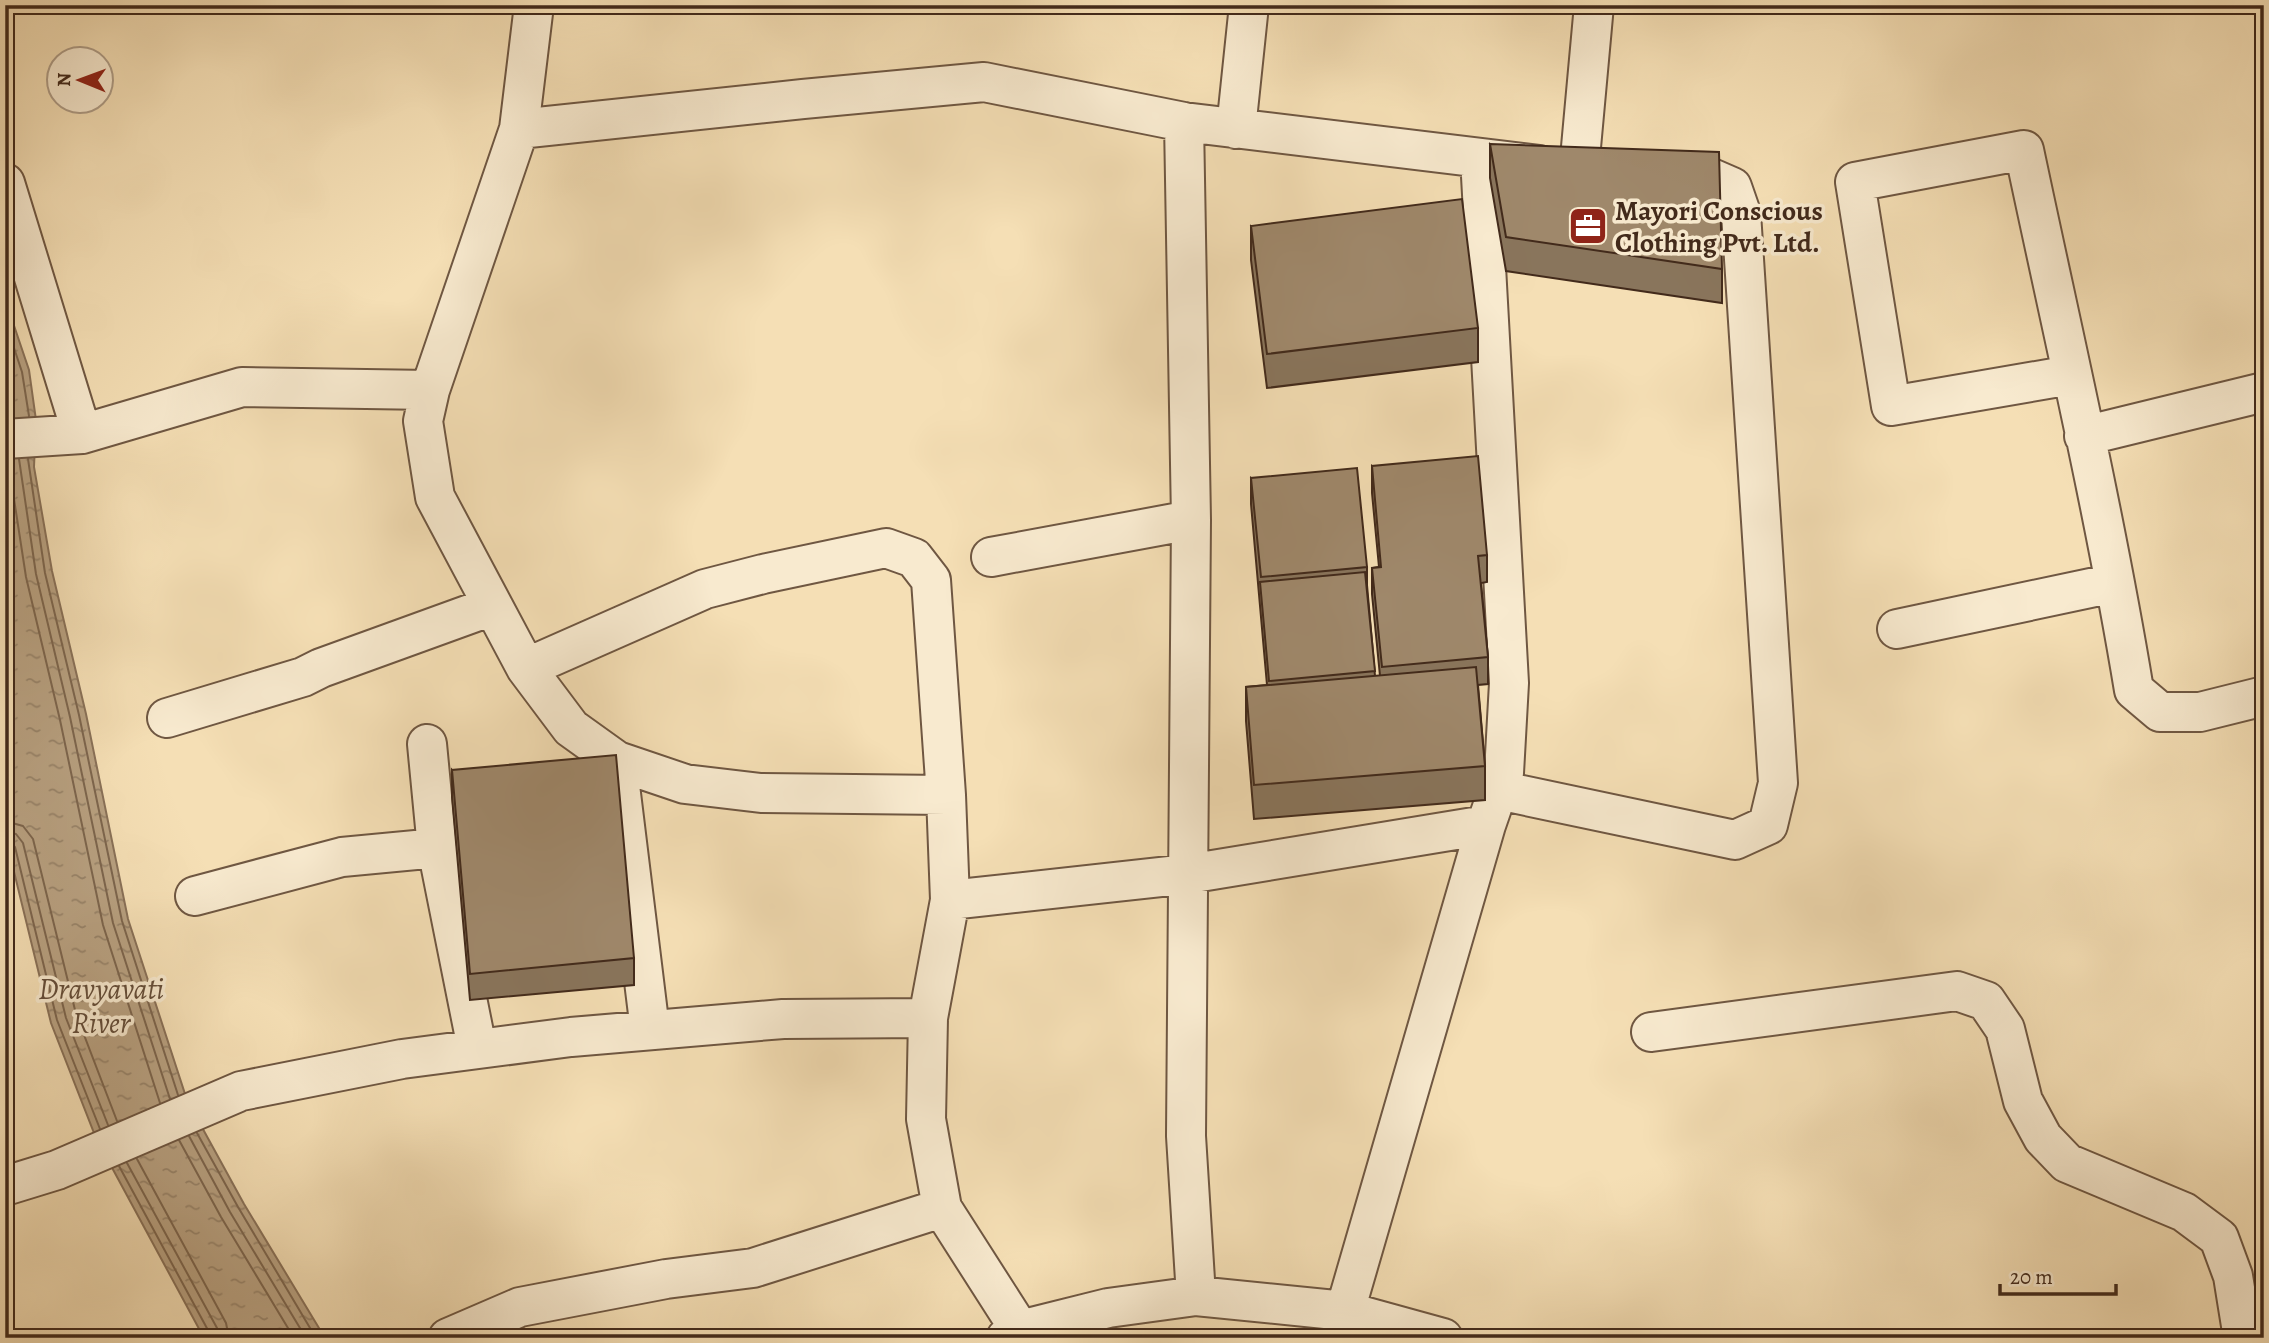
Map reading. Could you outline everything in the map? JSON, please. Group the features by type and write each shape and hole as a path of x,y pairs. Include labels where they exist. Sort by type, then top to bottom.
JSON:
{"street":[{"path":"534,5 519,129 430,390 423,421 435,497 526,668 571,728 617,761 685,784 761,793 946,795"},
{"path":"1236,129 1249,5"},
{"path":"1578,169 1594,5"},
{"path":"519,129 984,82 1184,122 1578,169 1709,177 1732,187 1741,213 1778,783 1769,825 1735,840 1492,807 1188,874 950,900"},
{"path":"1184,122 1192,520 1186,1136 1196,1296"},
{"path":"2071,375 1891,406 1855,183 2024,150 2115,583 2134,690 2160,712 2200,712 2264,696"},
{"path":"1340,1324 1504,773 1509,683 1480,158"},
{"path":"5,183 82,434"},
{"path":"5,439 82,434 242,387 430,390"},
{"path":"2084,436 2264,392"},
{"path":"991,557 1192,520"},
{"path":"526,668 705,589 886,548 914,558 931,580 946,795 950,900 928,1018 926,1119 942,1208 1013,1334 1108,1308 1196,1296 1340,1324 1443,1338"},
{"path":"1897,629 2115,583"},
{"path":"167,718 303,677 492,606"},
{"path":"427,744 437,848 477,1048"},
{"path":"617,761 650,1030"},
{"path":"195,896 342,857 437,848"},
{"path":"1651,1032 1957,991 1986,1001 2005,1028 2023,1101 2043,1138 2067,1163 2184,1212 2218,1238 2233,1276 2243,1338"},
{"path":"5,1186 57,1170 241,1091 402,1059 477,1048 783,1019 928,1018"},
{"path":"448,1338 520,1307 666,1279 753,1268 942,1208"}],"water":[{"name":"Dravyavati River","path":"5,299 29,370 36,420 34,467 52,571 86,714 128,919 187,1100 244,1204 325,1338 204,1338 96,1138 51,1023 5,835"}],"building":[{"path":"1490,144 1719,152 1722,269 1506,237"},
{"path":"1462,199 1478,328 1267,354 1251,226"},
{"path":"1478,456 1487,555 1478,556 1488,657 1382,667 1372,568 1381,567 1372,466"},
{"path":"1357,468 1367,567 1261,577 1251,478"},
{"path":"1365,572 1375,671 1269,681 1260,582"},
{"path":"1476,667 1485,766 1254,785 1246,687"},
{"path":"616,755 634,958 470,974 452,770"}],"place":[{"name":"Mayori Conscious Clothing Pvt. Ltd.","path":"1588,226"}]}
